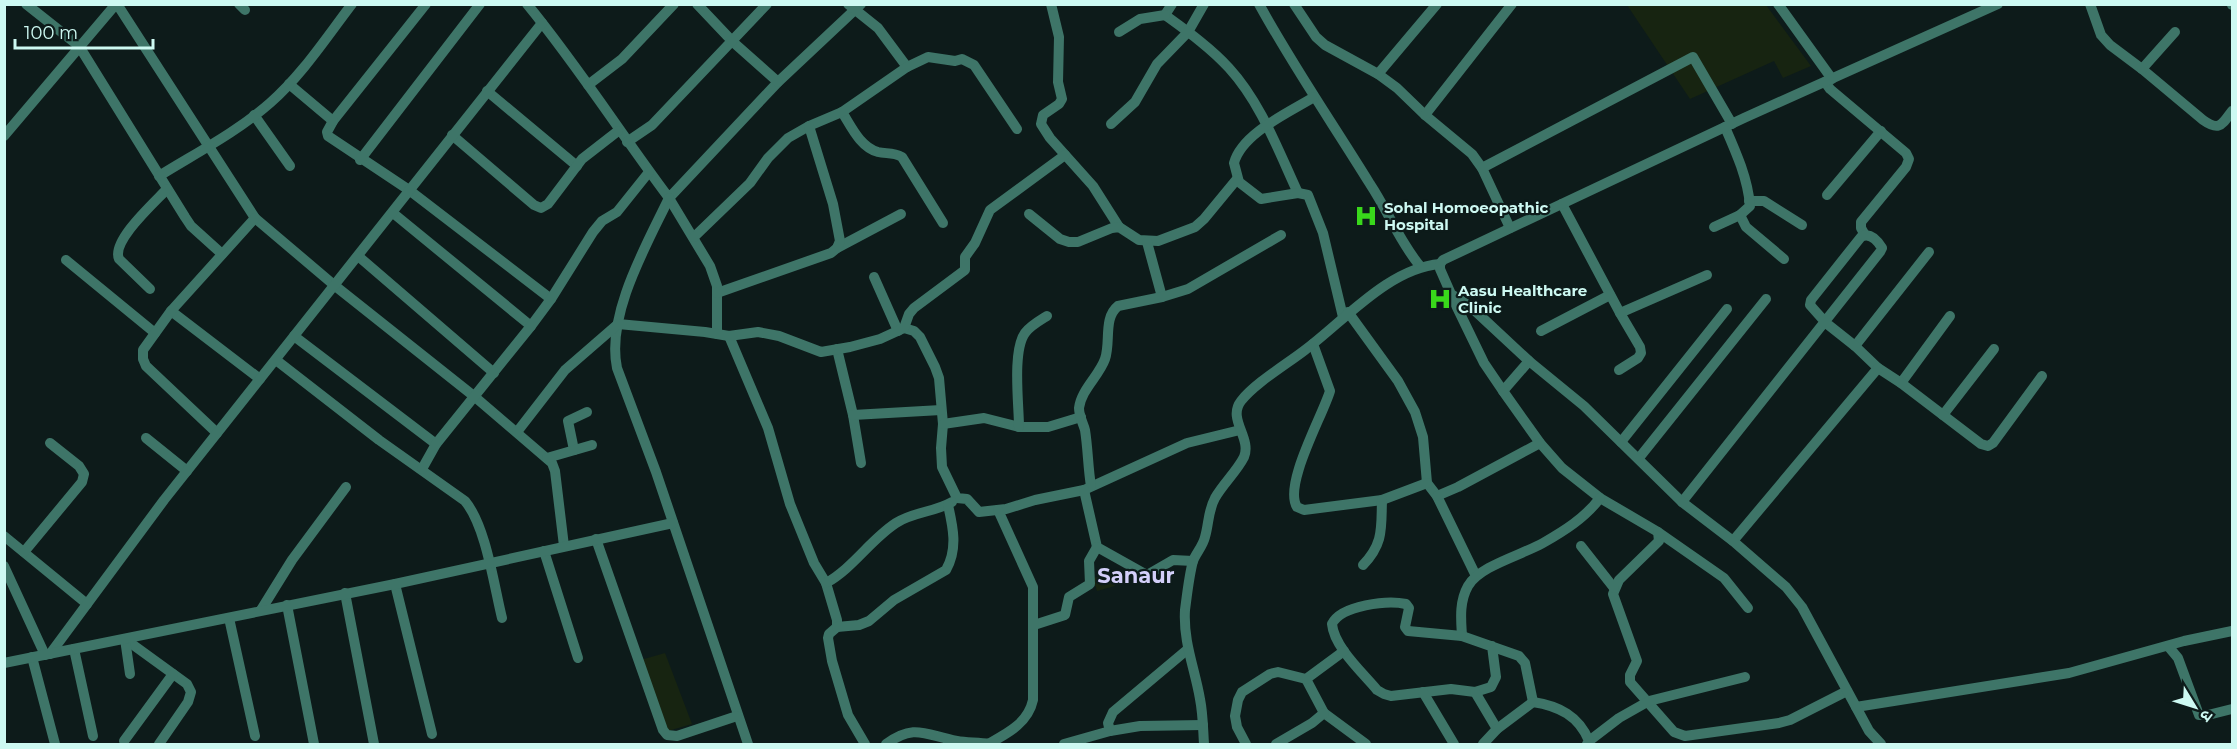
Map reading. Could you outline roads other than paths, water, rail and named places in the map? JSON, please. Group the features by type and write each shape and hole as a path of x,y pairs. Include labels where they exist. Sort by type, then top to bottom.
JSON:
{"street":[{"path":"26,4 80,46 191,226 222,254"},
{"path":"4,136 117,4 255,218 334,285 476,397 552,463 555,471 564,546"},
{"path":"159,176 254,115 289,84 352,4"},
{"path":"426,4 333,121 327,132 328,136 360,160 409,190 551,299"},
{"path":"360,160 480,4"},
{"path":"527,4 669,198 711,266 717,293 717,334"},
{"path":"588,85 622,59 674,4"},
{"path":"697,4 733,42 778,82"},
{"path":"627,142 652,125 767,4"},
{"path":"1051,4 1059,37 1058,82 1062,99 1059,104 1043,115 1041,124 1065,155 1094,186 1119,227 1139,240 1147,242 1169,238 1194,226 1212,211 1237,179"},
{"path":"1165,15 1172,4"},
{"path":"1111,124 1135,102 1157,64 1188,32 1204,4"},
{"path":"1259,4 1314,97 1371,184 1399,238 1420,266"},
{"path":"1378,74 1437,4"},
{"path":"1425,115 1512,4"},
{"path":"1682,502 1880,252 1882,248 1869,235 1865,235 1861,222 1906,166 1909,159 1906,153 1828,80 1778,4"},
{"path":"1204,744 1200,698 1184,627 1193,561 1205,540 1207,519 1215,499 1244,457 1245,443 1237,415 1237,407 1242,400 1346,315 1381,289 1420,266 1440,264 1443,260 1510,228 1828,80 1998,4"},
{"path":"2090,4 2104,39 2212,127 2221,125 2232,111"},
{"path":"748,744 656,472 617,368 615,342 618,324 632,276 669,198 778,82 854,6 883,34 907,67"},
{"path":"1297,6 1316,37 1325,45 1378,74 1397,88 1472,154 1482,168 1510,228"},
{"path":"1119,32 1140,19 1165,15 1229,68 1267,125 1298,193"},
{"path":"48,655 187,471 543,23"},
{"path":"2142,69 2175,32"},
{"path":"694,237 750,183 778,146 809,126 842,112 907,67 928,57 967,61 974,65 1017,129"},
{"path":"1482,168 1693,57 1729,126 1749,201 1749,206 1740,215 1714,227"},
{"path":"289,84 333,121"},
{"path":"487,91 577,166"},
{"path":"1314,97 1267,125 1242,147 1234,163 1237,179 1261,199 1298,193 1308,195 1318,216 1346,315 1398,381 1414,412 1423,437 1427,483 1437,496 1476,576"},
{"path":"842,112 862,142 879,152 902,157 943,223"},
{"path":"254,115 290,166"},
{"path":"809,126 833,204 840,241 837,248"},
{"path":"452,135 540,208 548,204 577,166 591,152 618,131"},
{"path":"1827,195 1881,131"},
{"path":"901,330 914,308 965,270 965,257 975,243 990,210 1065,155"},
{"path":"422,469 436,444 476,397 551,299 593,232 602,221 617,212 649,172"},
{"path":"150,289 119,259 118,248 133,225 167,189"},
{"path":"1749,201 1764,201 1802,225"},
{"path":"1562,204 1636,339 1641,353 1638,358 1619,370"},
{"path":"393,213 531,326"},
{"path":"717,293 820,257 901,214"},
{"path":"1029,214 1060,239 1069,242 1078,242 1119,227"},
{"path":"1740,215 1746,227 1784,259"},
{"path":"217,433 146,366 143,350 171,311 255,218"},
{"path":"1034,625 1065,615 1069,597 1090,584 1089,561 1097,547 1087,488 1084,428 1080,405 1082,396 1095,379 1105,357 1109,318 1112,311 1118,306 1162,297 1200,284 1234,261 1281,235"},
{"path":"1865,235 1811,300 1810,305 1878,368 1981,444 1988,446 1993,443 2042,376"},
{"path":"1147,242 1162,297"},
{"path":"1855,346 1929,252"},
{"path":"357,256 494,373"},
{"path":"66,261 155,333"},
{"path":"1440,264 1444,280 1484,363 1540,443 1562,468 1600,498 1658,532 1724,578 1748,608"},
{"path":"1620,313 1707,275"},
{"path":"874,277 901,330"},
{"path":"1451,294 1472,308 1529,361 1584,406 1682,502 1733,541 1786,587 1802,607 1869,731 1880,744"},
{"path":"1540,331 1610,295"},
{"path":"1639,458 1766,299"},
{"path":"1621,442 1727,309"},
{"path":"171,311 260,379"},
{"path":"1019,428 1017,371 1020,343 1029,329 1047,316"},
{"path":"1901,383 1950,316"},
{"path":"517,432 565,370 618,324 729,336 759,332 779,336 821,352 880,339 901,330 914,331 926,346 939,378 943,424 942,467 952,501 953,551 946,570 939,576 894,600 869,621 859,625 837,627 829,634 832,661 848,715 865,744"},
{"path":"294,336 436,444"},
{"path":"729,336 768,428 790,504 814,563 826,583 837,627"},
{"path":"1313,344 1330,391 1299,465 1293,496 1294,503 1304,510 1382,500 1427,483"},
{"path":"837,349 853,415 861,463"},
{"path":"1943,415 1994,349"},
{"path":"276,360 379,440 465,501 474,512 502,618"},
{"path":"1503,391 1529,361"},
{"path":"1733,541 1878,368"},
{"path":"853,415 941,410"},
{"path":"574,450 568,421 587,412"},
{"path":"943,424 984,418 1019,428 1048,427 1081,417"},
{"path":"826,583 838,576 893,525 917,513 952,501 967,499 979,512 998,510 1087,488 1187,443 1240,430"},
{"path":"146,438 187,471"},
{"path":"24,552 82,482 84,474 79,466 50,443"},
{"path":"1437,496 1458,488 1540,443"},
{"path":"547,458 592,445"},
{"path":"261,610 292,560 346,488"},
{"path":"1462,636 1463,598 1467,587 1476,576 1542,543 1583,517 1600,498"},
{"path":"1363,564 1375,552 1380,539 1382,500"},
{"path":"886,744 900,735 920,732 958,741 989,744 1019,725 1031,708 1033,587 998,510"},
{"path":"4,663 229,618 345,592 395,584 673,523"},
{"path":"1658,532 1659,541 1619,580 1613,594 1637,661 1630,675 1630,682 1674,732 1685,736 1779,723 1790,720 1847,691"},
{"path":"596,539 663,730 667,735 677,736 737,716"},
{"path":"7,542 24,552 87,604"},
{"path":"1581,546 1614,588"},
{"path":"1097,547 1147,575 1173,560 1193,561"},
{"path":"544,551 578,658"},
{"path":"4,566 48,655"},
{"path":"395,584 432,734"},
{"path":"345,592 374,744"},
{"path":"1492,646 1496,677 1491,687 1475,692 1451,689 1384,694 1377,690 1344,651 1333,629 1334,620 1360,606 1373,603 1406,604 1409,608 1405,627 1412,632 1462,636 1510,651 1519,656 1525,663 1533,702"},
{"path":"287,605 314,744"},
{"path":"229,618 255,736"},
{"path":"1856,707 2069,673 2232,631"},
{"path":"125,639 187,684 191,692 188,702 159,744"},
{"path":"125,639 130,674"},
{"path":"2168,646 2178,658 2199,715 2208,716 2232,709"},
{"path":"74,649 93,736"},
{"path":"1110,731 1108,723 1113,712 1188,649"},
{"path":"1306,679 1344,651"},
{"path":"32,657 55,744"},
{"path":"1246,744 1237,728 1235,716 1238,700 1242,692 1270,674 1278,672 1306,679 1324,713 1366,744"},
{"path":"124,741 173,674"},
{"path":"1533,702 1565,711 1580,724 1588,743 1619,718 1649,701 1745,677"},
{"path":"1423,692 1454,744"},
{"path":"1475,692 1497,729"},
{"path":"1483,744 1497,729 1533,702"},
{"path":"1276,744 1312,723 1324,713"},
{"path":"1065,744 1110,731 1140,726 1203,725"}],"place":[{"name":"Sohal Homoeopathic Hospital","path":"1366,216"},
{"name":"Aasu Healthcare Clinic","path":"1440,299"}],"district":[{"name":"Sanaur","path":"1136,575"}]}
